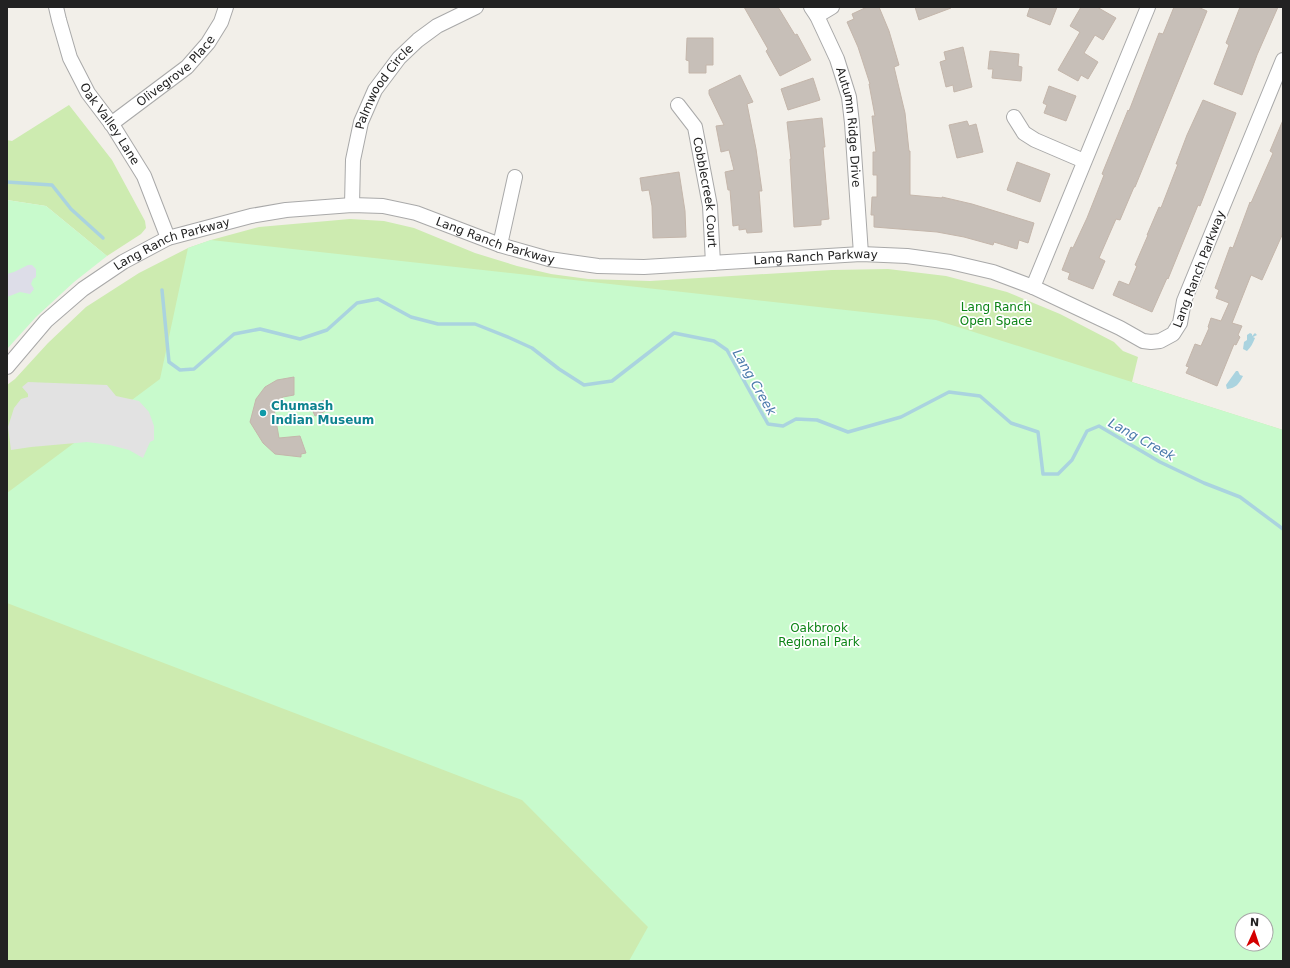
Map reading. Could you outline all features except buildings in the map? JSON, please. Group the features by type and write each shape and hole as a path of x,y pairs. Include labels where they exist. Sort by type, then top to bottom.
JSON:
{"street":[{"name":"Oak Valley Lane","path":"56,7 70,58 88,93 111,124 144,176 168,238"},
{"name":"Olivegrove Place","path":"111,124 187,67 208,44 221,22 226,7"},
{"name":"Palmwood Circle","path":"352,204 353,160 361,122 375,90 399,58 418,40 437,26 476,7"},
{"path":"814,12 832,7"},
{"path":"1033,287 1148,7"},
{"name":"Autumn Ridge Drive","path":"814,12 837,59 849,97 861,254"},
{"name":"Lang Ranch Parkway","path":"7,367 46,321 83,289 123,262 168,238 251,216 286,210 352,204 382,206 416,213 500,245 549,259 598,266 644,267 861,254 907,256 950,262 993,272 1033,287 1120,328 1143,341 1160,341 1173,334 1180,323 1184,301 1283,60"},
{"name":"Cobblecreek Court","path":"678,105 695,127 710,206 713,263"},
{"path":"1014,117 1024,133 1034,140 1084,161"},
{"path":"500,245 515,176"}],"green space":[{"path":"69,105 112,160 145,221 146,228 141,234 107,256 46,206 7,200 7,140 12,141"},
{"path":"7,200 46,206 107,256 74,282 36,317 7,349"},
{"name":"Oakbrook Regional Park","path":"350,219 384,221 414,228 475,253 517,266 551,274 588,279 650,281 832,270 888,269 946,276 1007,292 1060,314 1114,342 1123,351 1138,357 1132,382 1283,430 1283,961 7,961 7,385 15,379 48,343 86,307 139,273 188,248 259,227"},
{"name":"Oakbrook Regional Park","path":"211,240 936,320 1283,430 1283,961 629,961 648,927 522,800 7,603 7,493 160,379 188,248"}],"shaded area":[{"path":"28,265 32,265 36,269 36,277 33,279 31,284 34,289 30,294 20,292 7,297 7,274"},
{"path":"28,382 107,385 116,396 139,401 149,412 154,426 154,440 150,442 143,458 129,450 110,445 87,442 11,450 8,427 14,408 21,399 28,397 28,394 22,387"}],"water":[{"path":"1250,333 1252,336 1255,333 1257,335 1253,337 1255,338 1247,351 1243,349 1244,342 1247,340 1247,335"},
{"path":"1236,371 1243,376 1237,385 1233,388 1227,389 1226,385"}],"waterway":[{"name":"Lang Creek","path":"7,182 52,185 71,209 103,238"},
{"name":"Lang Creek","path":"162,290 169,362 180,370 194,369 234,334 260,329 300,339 327,330 357,303 378,299 411,317 438,324 475,324 510,338 532,348 559,369 584,385 612,381 674,333 714,341 727,350 768,424 783,426 796,419 817,420 848,432 901,417 949,392 980,396 1011,423 1038,432 1043,474 1058,474 1072,460 1087,431 1099,426 1160,462 1204,483 1240,497 1283,529"}],"place":[{"name":"Chumash Indian Museum","path":"263,413"}],"park label":[{"name":"Lang Ranch Open Space","path":"996,314"}]}
